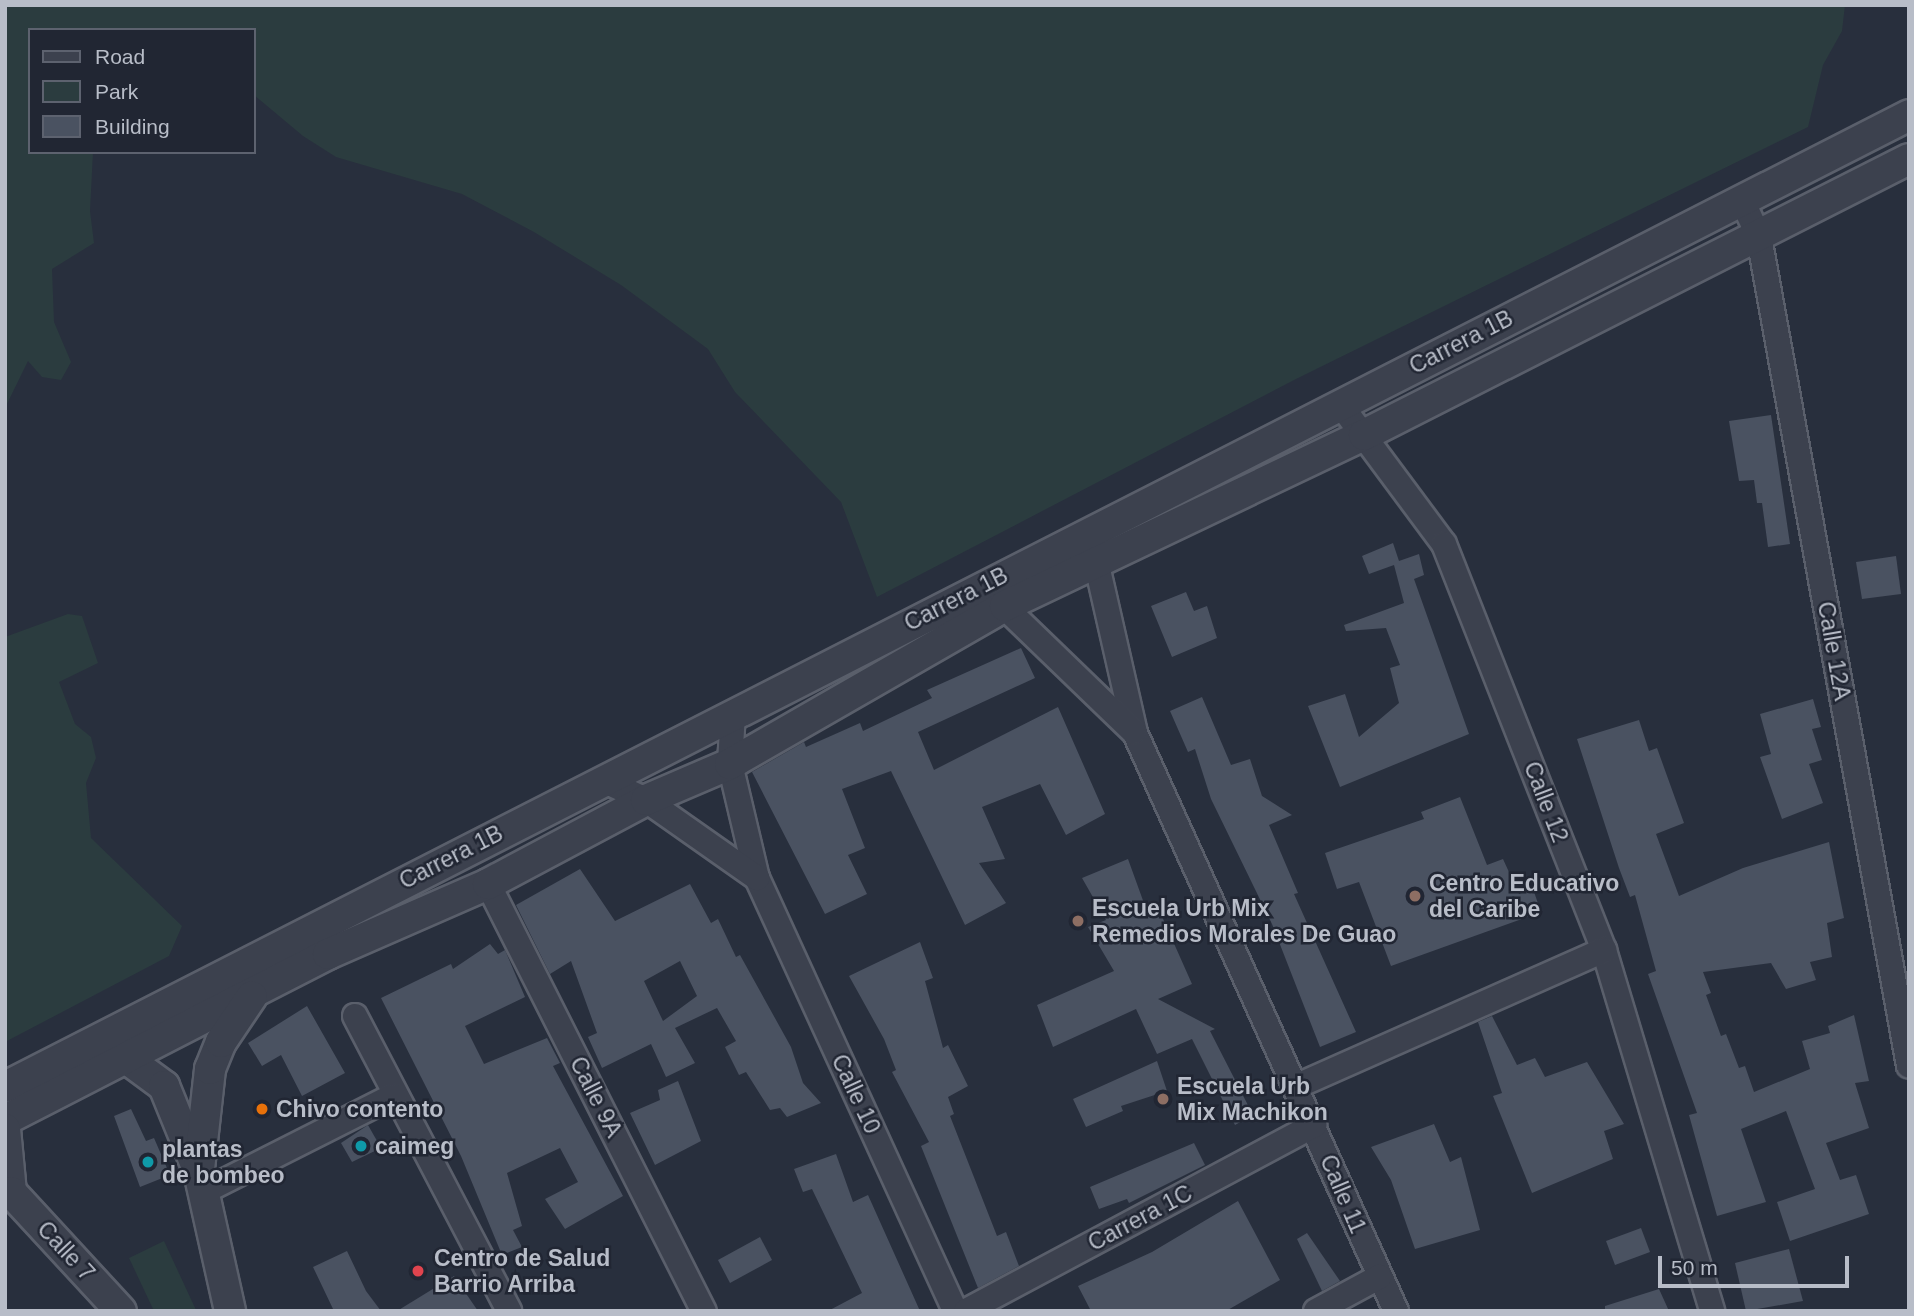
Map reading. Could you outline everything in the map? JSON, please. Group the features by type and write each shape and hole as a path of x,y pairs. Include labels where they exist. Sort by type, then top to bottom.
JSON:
{"street":[{"name":"Carrera 1B","path":"5,1117 257,990 488,884 646,800 730,764 1005,606 1089,548 1340,404 1909,115"},
{"name":"Carrera 1B","path":"8,1085 980,586 1089,548 1364,435 1909,159"},
{"name":"Calle 12A","path":"1742,200 1759,237 1909,1066"},
{"name":"Calle 12","path":"1340,404 1444,544 1604,950 1712,1311"},
{"path":"1089,548 1135,733"},
{"path":"980,586 1005,606 1135,733"},
{"name":"Calle 10","path":"733,713 730,764 757,878 955,1311"},
{"name":"Calle 11","path":"1135,733 1297,1086 1396,1311"},
{"path":"603,780 646,800 757,878"},
{"name":"Calle 9A","path":"488,884 704,1311"},
{"path":"1297,1086 1604,950"},
{"path":"201,1182 210,1069 221,1042 257,990"},
{"path":"355,1016 393,1096 509,1311"},
{"path":"99,1039 164,1086 201,1182 230,1311"},
{"path":"5,1117 8,1085"},
{"path":"201,1182 393,1096"},
{"name":"Carrera 1C","path":"966,1311 1314,1125"},
{"path":"5,1129 8,1192"},
{"name":"Calle 7","path":"8,1192 121,1311"},
{"path":"1316,1311 1379,1277"}],"green space":[{"path":"5,5 1845,5 1842,31 1823,65 1808,127 1296,379 877,597 841,502 735,392 708,349 621,285 534,232 462,194 336,157 303,136 256,97 256,28 28,28 28,154 93,154 90,211 94,243 52,269 54,322 71,362 61,380 42,377 28,361 5,408"},
{"path":"68,614 82,616 98,663 59,682 75,724 91,737 96,758 86,783 91,838 182,926 169,956 5,1042 5,637"},
{"path":"164,1241 196,1311 154,1311 129,1258"}],"building":[{"path":"1771,415 1790,544 1768,547 1762,503 1757,503 1754,480 1739,481 1729,421"},
{"path":"1393,543 1399,561 1419,554 1424,575 1414,579 1469,734 1340,787 1308,706 1345,694 1359,737 1399,703 1390,668 1400,665 1386,628 1346,631 1344,625 1404,603 1394,565 1369,574 1362,556"},
{"path":"1896,556 1901,594 1862,599 1856,562"},
{"path":"1186,592 1194,611 1207,606 1217,638 1172,657 1151,606"},
{"path":"1021,648 1035,678 918,732 934,770 1058,707 1105,814 1066,835 1040,784 982,807 1005,859 979,863 1006,903 965,925 891,771 842,789 865,848 848,855 867,894 825,914 752,772 804,742 806,747 860,723 863,731 932,698 927,690"},
{"path":"1202,697 1231,765 1250,759 1262,796 1292,815 1269,825 1298,893 1294,894 1356,1032 1320,1047 1272,924 1211,799 1195,749 1188,752 1170,711"},
{"path":"1813,699 1821,727 1812,729 1822,760 1809,764 1823,803 1782,819 1760,757 1771,754 1760,714"},
{"path":"1639,720 1649,751 1657,748 1684,823 1656,834 1679,896 1743,868 1829,842 1844,918 1827,923 1832,957 1810,962 1816,980 1786,989 1771,963 1703,972 1711,993 1706,995 1721,1036 1726,1034 1739,1068 1745,1066 1754,1092 1810,1069 1802,1041 1830,1033 1828,1026 1854,1015 1869,1081 1855,1083 1869,1128 1826,1143 1840,1180 1856,1175 1869,1214 1790,1241 1777,1202 1815,1189 1786,1111 1741,1129 1766,1202 1717,1216 1689,1115 1697,1113 1648,974 1656,971 1635,895 1630,897 1619,868 1577,739"},
{"path":"1460,797 1487,865 1503,859 1519,894 1533,889 1541,912 1391,966 1359,882 1337,889 1325,853 1424,819 1421,812"},
{"path":"1128,859 1145,906 1156,903 1192,984 1158,999 1215,1029 1210,1031 1253,1115 1235,1125 1192,1039 1157,1054 1136,1009 1053,1047 1037,1005 1114,971 1088,927 1106,920 1082,878"},
{"path":"580,869 615,921 690,884 711,923 718,919 736,957 740,955 791,1047 803,1083 821,1103 787,1117 780,1108 770,1110 746,1072 739,1075 725,1047 736,1041 717,1008 675,1028 695,1063 666,1077 651,1044 602,1068 588,1037 597,1033 571,961 550,974 516,905","holes":["680,961 697,996 663,1021 644,981"]},
{"path":"920,942 933,978 925,981 943,1048 948,1045 968,1086 948,1097 954,1114 950,1116 997,1236 1006,1232 1019,1266 978,1288 921,1146 929,1142 892,1072 896,1070 884,1039 849,976"},
{"path":"490,944 498,954 505,950 525,997 465,1026 484,1064 547,1038 560,1063 553,1066 623,1196 565,1229 545,1199 578,1182 560,1148 507,1173 522,1226 513,1230 522,1247 502,1255 461,1156 381,998 451,964 453,969"},
{"path":"307,1006 345,1073 302,1096 281,1055 262,1066 248,1043"},
{"path":"1492,1016 1517,1065 1535,1058 1545,1077 1587,1062 1624,1124 1604,1131 1613,1159 1532,1193 1493,1096 1502,1093 1478,1022"},
{"path":"1157,1061 1167,1091 1121,1106 1123,1111 1086,1127 1073,1099"},
{"path":"678,1081 701,1141 655,1165 630,1113 660,1100 658,1090"},
{"name":"plantas de bombeo","path":"131,1109 146,1141 154,1138 170,1175 140,1187 114,1116"},
{"path":"1434,1124 1450,1162 1461,1157 1480,1230 1415,1249 1391,1180 1371,1147"},
{"name":"caimeg","path":"368,1125 381,1148 352,1162 341,1143"},
{"path":"1194,1143 1205,1165 1129,1203 1127,1199 1099,1209 1090,1187"},
{"path":"836,1154 853,1202 868,1195 920,1311 828,1311 862,1293 812,1189 803,1192 794,1169"},
{"path":"1238,1201 1280,1280 1226,1311 1091,1311 1078,1286 1152,1252"},
{"path":"1641,1228 1650,1252 1615,1265 1606,1241"},
{"path":"1307,1233 1340,1281 1322,1291 1297,1239"},
{"path":"760,1237 772,1260 730,1283 718,1260"},
{"path":"1789,1249 1803,1301 1746,1311 1735,1263"},
{"path":"347,1251 366,1291 381,1311 334,1311 313,1267"},
{"path":"454,1276 478,1311 397,1311"},
{"path":"1659,1289 1669,1311 1605,1311 1605,1306"}],"place":[{"name":"Centro Educativo del Caribe","path":"1415,896"},
{"name":"Escuela Urb Mix Remedios Morales De Guao","path":"1078,921"},
{"name":"Escuela Urb Mix Machikon","path":"1163,1099"},
{"name":"Chivo contento","path":"262,1109"},
{"name":"caimeg","path":"361,1146"},
{"name":"plantas de bombeo","path":"148,1162"},
{"name":"Centro de Salud Barrio Arriba","path":"418,1271"}]}
